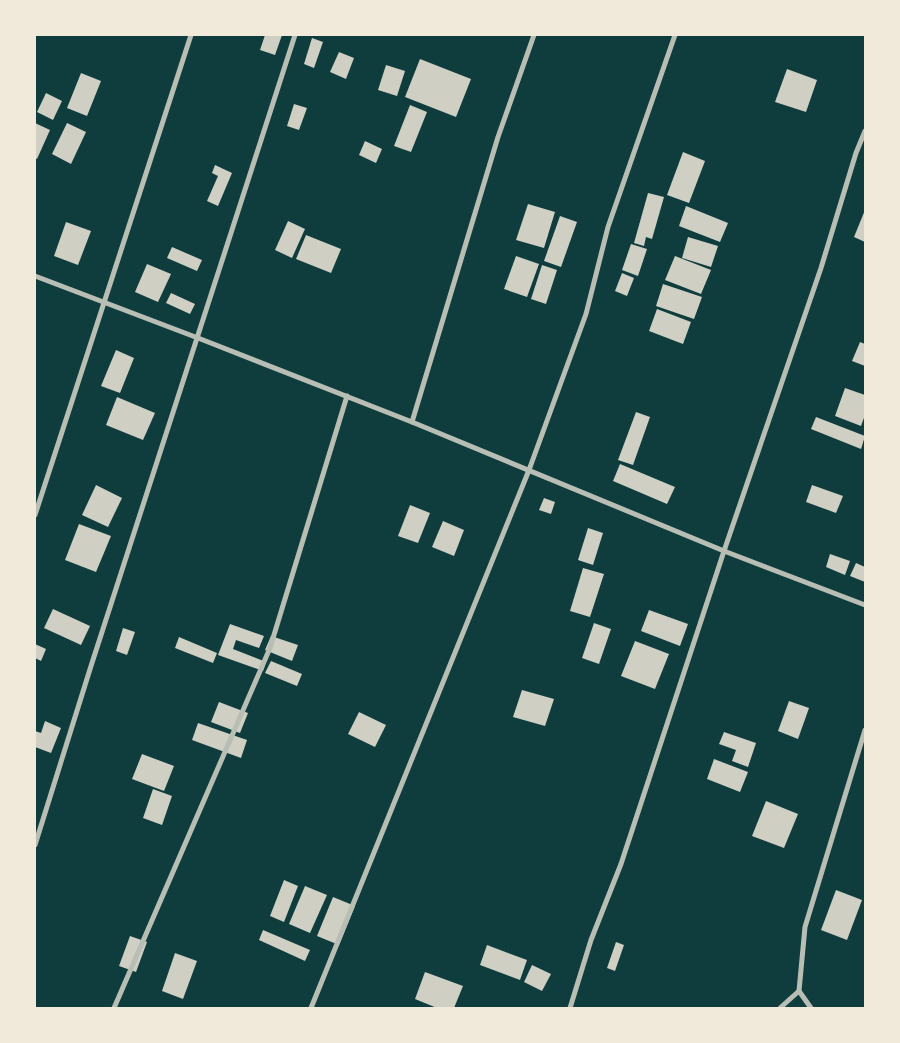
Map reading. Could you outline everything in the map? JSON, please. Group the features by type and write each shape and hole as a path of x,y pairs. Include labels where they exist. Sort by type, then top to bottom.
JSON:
{"street":[{"path":"35,515 191,35"},
{"path":"35,845 90,666 295,35"},
{"path":"412,422 498,137 534,35"},
{"path":"311,1008 529,470 586,314 608,227 675,35"},
{"path":"570,1008 591,940 621,864 724,551 818,278 856,153 865,131"},
{"path":"35,276 347,396 724,551 865,605"},
{"path":"114,1008 270,648 347,396"},
{"path":"811,1008 799,991 805,927 865,730"},
{"path":"780,1008 799,991"}],"building":[{"path":"265,35 282,35 275,55 260,50"},
{"path":"312,38 323,42 314,68 304,64"},
{"path":"339,52 354,58 346,79 330,72"},
{"path":"420,59 471,79 456,117 405,97"},
{"path":"386,65 405,71 397,96 378,90"},
{"path":"787,69 817,80 806,112 775,102"},
{"path":"81,73 101,81 87,116 67,108"},
{"path":"46,93 62,101 53,120 37,112"},
{"path":"294,104 307,108 299,130 287,126"},
{"path":"410,105 427,112 411,152 394,146"},
{"path":"35,123 50,130 37,159 35,158"},
{"path":"67,123 86,132 71,164 52,154"},
{"path":"365,141 382,149 376,163 359,155"},
{"path":"683,152 705,161 689,203 667,195"},
{"path":"215,165 232,173 218,206 207,201 218,176 212,173"},
{"path":"648,193 664,197 652,239 646,237 644,246 634,243"},
{"path":"528,204 555,212 544,248 516,240"},
{"path":"686,206 728,223 720,242 679,226"},
{"path":"865,210 865,242 854,237"},
{"path":"560,216 577,222 561,267 544,261"},
{"path":"288,221 305,229 292,258 275,250"},
{"path":"66,222 91,231 78,265 54,256"},
{"path":"306,235 341,249 331,273 296,259"},
{"path":"688,237 718,246 711,267 682,258"},
{"path":"631,244 647,249 638,276 622,270"},
{"path":"172,247 202,260 197,271 167,258"},
{"path":"516,256 539,264 527,297 504,289"},
{"path":"675,256 711,270 701,294 665,280"},
{"path":"147,264 171,274 158,302 135,292"},
{"path":"542,265 557,270 546,304 531,299"},
{"path":"622,273 634,278 627,296 615,291"},
{"path":"663,284 702,297 694,319 656,306"},
{"path":"171,293 195,304 190,314 166,303"},
{"path":"657,309 691,322 683,344 649,331"},
{"path":"860,342 865,344 865,366 852,361"},
{"path":"116,350 134,358 120,393 101,386"},
{"path":"845,388 865,395 865,415 861,426 835,416"},
{"path":"117,397 155,413 143,440 106,425"},
{"path":"636,412 650,417 633,465 618,460"},
{"path":"816,417 865,436 861,449 811,429"},
{"path":"620,464 675,487 667,504 613,481"},
{"path":"96,485 122,498 108,527 82,515"},
{"path":"812,485 843,496 836,513 806,502"},
{"path":"544,498 555,502 551,514 539,510"},
{"path":"410,505 430,513 418,543 398,536"},
{"path":"443,521 464,530 454,556 432,547"},
{"path":"79,524 111,536 96,572 65,560"},
{"path":"588,528 603,533 593,565 578,560"},
{"path":"830,554 850,561 845,575 826,567"},
{"path":"856,563 865,567 865,582 850,576"},
{"path":"583,568 604,574 590,617 570,611"},
{"path":"53,609 90,626 81,645 44,628"},
{"path":"649,610 688,624 680,646 641,631"},
{"path":"594,623 611,629 599,664 582,658"},
{"path":"230,624 264,636 259,648 236,640 233,649 266,662 263,671 218,655"},
{"path":"123,628 135,632 127,655 116,651"},
{"path":"271,636 298,645 292,661 265,650"},
{"path":"179,637 217,653 213,663 175,648"},
{"path":"635,641 669,654 655,689 621,676"},
{"path":"35,644 46,649 41,661 35,658"},
{"path":"271,661 302,674 297,686 265,673"},
{"path":"522,690 554,699 545,726 513,717"},
{"path":"789,701 809,708 798,739 778,731"},
{"path":"219,702 248,713 240,733 211,722"},
{"path":"359,712 386,725 375,747 348,734"},
{"path":"45,721 61,728 51,753 35,747 35,731 41,733"},
{"path":"198,723 247,740 241,758 192,740"},
{"path":"724,732 756,743 748,767 732,761 736,750 719,744"},
{"path":"142,754 174,766 164,791 132,779"},
{"path":"714,759 748,772 740,792 707,779"},
{"path":"153,789 172,796 162,825 143,818"},
{"path":"766,801 798,814 784,848 752,836"},
{"path":"284,880 298,886 284,922 270,916"},
{"path":"305,886 327,895 310,933 289,924"},
{"path":"836,890 862,900 847,940 821,930"},
{"path":"333,897 355,906 339,945 317,936"},
{"path":"263,930 310,950 305,961 259,940"},
{"path":"130,936 147,942 136,972 119,966"},
{"path":"616,942 624,945 615,971 607,968"},
{"path":"487,945 527,960 520,980 480,965"},
{"path":"175,953 197,961 183,999 162,991"},
{"path":"532,965 551,974 542,991 524,982"},
{"path":"425,972 463,986 454,1008 437,1008 415,999"}]}
